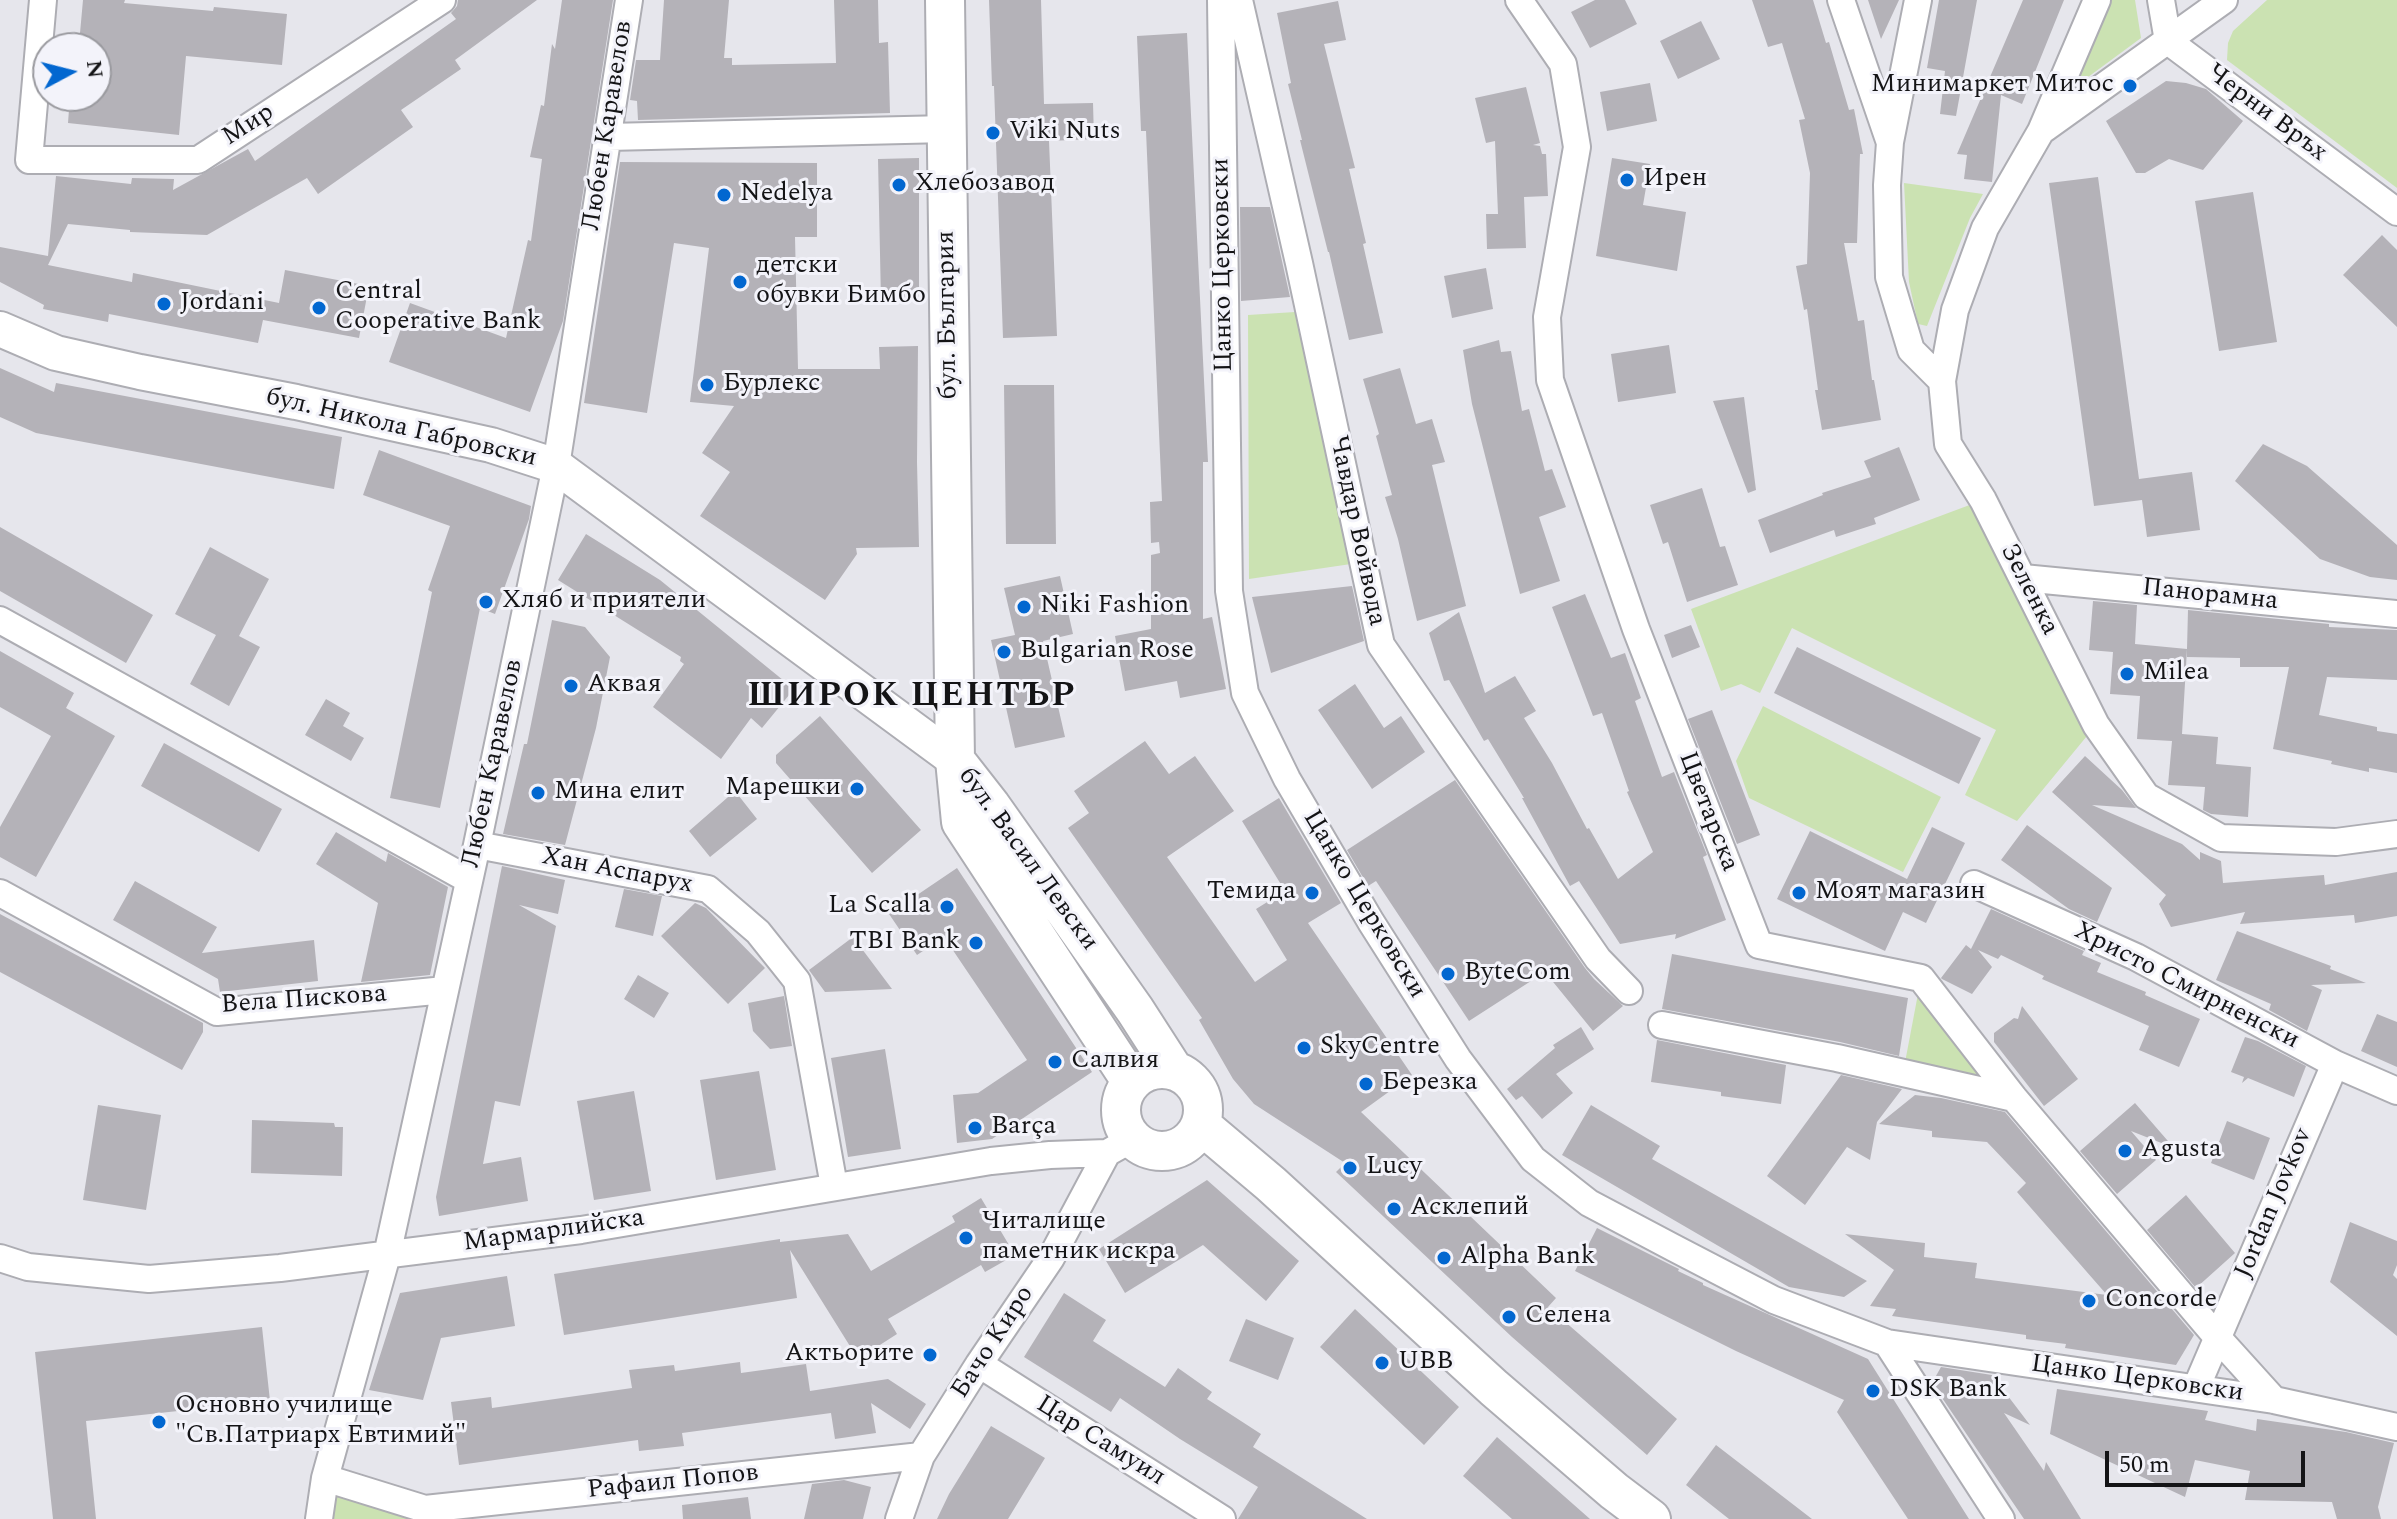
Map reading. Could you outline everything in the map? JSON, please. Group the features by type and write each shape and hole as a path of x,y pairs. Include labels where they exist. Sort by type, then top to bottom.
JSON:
{"main road":[{"name":"бул. България","path":"945,0 955,760"},
{"name":"бул. Васил Левски","path":"955,760 1135,1010 1173,1069"},
{"name":"бул. Васил Левски","path":"955,760 961,822 1131,1081"},
{"path":"1156,1068 1173,1069 1188,1077 1199,1090 1203,1107 1201,1125 1191,1140 1176,1149 1158,1152 1119,1146 1123,1127 1120,1112 1122,1098 1131,1081 1141,1073 1156,1068"},
{"path":"1201,1125 1271,1184 1494,1388 1651,1519"}],"street":[{"name":"Мир","path":"43,0 29,160 198,160 442,0"},
{"name":"Любен Каравелов","path":"319,1519 325,1478 387,1255 556,466 629,0"},
{"name":"Цанко Церковски","path":"1221,0 1229,591 1245,693 1287,779 1371,922 1458,1059 1533,1159 1589,1203 1774,1300 1887,1343 2274,1400 2397,1427"},
{"name":"Чавдар Войвода","path":"1239,0 1381,645 1598,959 1629,991"},
{"name":"Цветарска","path":"1519,0 1563,64 1577,147 1547,317 1550,380 1636,629 1759,945 1921,978 2014,1098 2274,1400"},
{"path":"1841,0 1890,142"},
{"path":"1918,0 1890,142 1887,185 1889,277 1911,350 1942,381"},
{"name":"Зеленка","path":"2097,0 2041,131 1985,228 1955,310 1942,381 1948,444 1983,500 2096,725 2146,796 2221,838 2336,842 2397,834"},
{"path":"2161,0 2168,41"},
{"path":"2041,131 2224,0"},
{"name":"Черни Връх","path":"2168,41 2397,212"},
{"path":"608,137 947,129"},
{"name":"бул. Никола Габровски","path":"0,329 56,353 491,445 556,466 955,760"},
{"name":"Панорамна","path":"2023,578 2397,614"},
{"path":"0,620 469,880"},
{"name":"Хан Аспарух","path":"477,845 708,889 758,932 797,981 834,1186"},
{"name":"Христо Смирненски","path":"1974,884 2136,957 2335,1064 2397,1091"},
{"name":"Вела Пискова","path":"0,893 217,1012 445,990"},
{"path":"1662,1025 1837,1058 2014,1098"},
{"name":"Jordan Jovkov","path":"2196,1388 2335,1064"},
{"name":"Мармарлийска","path":"0,1258 28,1267 149,1279 280,1268 581,1230 991,1161 1119,1146"},
{"name":"Бачо Киро","path":"899,1519 921,1456 1051,1258 1119,1146"},
{"path":"1887,1343 2001,1519"},
{"name":"Цар Самуил","path":"979,1364 1222,1519"},
{"name":"Рафаил Попов","path":"427,1514 921,1456"},
{"path":"325,1478 427,1514"}],"green space":[{"path":"2107,0 2135,0 2141,38 2084,80 2078,76"},
{"path":"2267,0 2397,0 2397,188 2227,60 2228,43 2233,31"},
{"path":"1904,183 1983,194 1970,218 1927,326 1918,324 1909,282"},
{"path":"1295,312 1351,564 1249,579 1248,315"},
{"path":"1983,500 2096,725 2017,821 1965,795 1996,730 1792,628 1760,693 1741,684 1721,691 1691,609"},
{"path":"1763,706 1941,797 1903,872 1749,798 1736,761"},
{"path":"1921,978 2014,1098 1903,1073"},
{"path":"331,1489 420,1519 327,1519"}],"building":[{"path":"83,0 125,0 124,3 213,11 214,7 287,14 282,65 186,56 179,135 68,123 69,112 112,112 112,32 80,32"},
{"path":"458,0 537,0 455,60 461,69 401,110 413,127 318,194 307,178 207,235 130,232 68,224 48,265 132,282 133,273 279,303 285,270 369,286 359,338 263,320 258,343 109,314 108,322 43,309 44,305 0,282 0,247 48,256 56,176 131,184 132,178 174,179 173,190 248,149 255,161 456,19 451,13"},
{"path":"562,0 613,0 563,321 530,412 389,362 410,303 506,338 528,240 531,241 542,159 530,157 541,105 544,106 552,44 555,49"},
{"path":"664,0 729,0 724,58 732,58 732,65 836,63 834,0 878,0 879,43 888,42 890,113 638,120 637,101 630,100 636,60 660,60"},
{"path":"989,0 1041,0 1044,104 1093,103 1094,139 1049,141 1057,336 1003,338"},
{"path":"1595,0 1625,0 1637,24 1590,48 1571,12"},
{"path":"1752,0 1813,0 1849,110 1854,109 1863,154 1860,154 1857,243 1844,243 1858,321 1864,320 1881,420 1822,430 1807,309 1804,310 1796,266 1807,264 1810,173 1799,120 1805,119 1782,43 1768,47"},
{"path":"1868,0 1899,0 1881,39"},
{"path":"1939,0 1977,0 1956,116 1940,114 1945,71 1927,68"},
{"path":"2023,0 2064,0 2022,104 2001,95 1992,182 1964,179 1967,155 1957,154"},
{"path":"1338,1 1346,40 1324,44 1355,168 1349,169 1383,333 1349,340 1300,140 1277,13"},
{"path":"1701,21 1720,59 1678,79 1660,41"},
{"path":"1187,33 1208,462 1203,462 1203,619 1212,617 1226,689 1180,698 1177,681 1125,691 1115,636 1151,629 1151,555 1160,553 1159,542 1151,543 1150,502 1162,501 1146,131 1141,131 1137,36"},
{"path":"2166,81 2206,89 2243,121 2203,170 2169,159 2145,173 2136,173 2106,121"},
{"path":"1650,83 1657,121 1607,131 1600,92"},
{"path":"1526,87 1540,143 1533,145 1540,146 1542,154 1546,154 1548,196 1524,197 1526,248 1487,249 1486,214 1498,214 1495,141 1486,143 1475,98"},
{"path":"919,158 919,301 881,301 878,159"},
{"path":"1612,158 1650,164 1643,205 1686,212 1677,271 1596,256"},
{"path":"620,162 817,163 817,237 795,237 798,369 880,369 879,347 918,346 919,547 856,548 857,554 825,600 700,516 730,472 702,453 734,406 690,402 709,248 674,243 647,413 584,403"},
{"path":"2098,177 2139,479 2192,472 2200,530 2147,537 2142,500 2094,506 2049,183"},
{"path":"2253,192 2277,342 2219,351 2195,201"},
{"path":"1240,207 1270,207 1290,297 1241,301"},
{"path":"2382,235 2397,250 2397,327 2343,275"},
{"path":"1486,268 1493,309 1452,318 1444,276"},
{"path":"1499,340 1501,352 1511,351 1522,411 1529,409 1545,471 1552,469 1566,507 1539,517 1560,581 1520,594 1472,404 1463,350"},
{"path":"1669,345 1676,393 1618,402 1611,354"},
{"path":"0,368 54,392 56,383 342,437 334,489 36,433 0,417"},
{"path":"1400,368 1416,424 1432,419 1445,462 1432,465 1466,606 1417,621 1385,497 1392,495 1363,379"},
{"path":"1004,385 1054,385 1056,544 1006,544"},
{"path":"1744,397 1756,490 1748,493 1713,401"},
{"path":"2263,444 2307,466 2397,545 2397,580 2370,577 2320,559 2235,481"},
{"path":"1899,447 1920,500 1874,518 1876,524 1836,537 1834,530 1770,553 1758,520 1822,493 1871,477 1864,461"},
{"path":"379,450 531,506 495,614 480,608 440,808 390,798 432,592 428,590 450,526 363,495"},
{"path":"1702,488 1720,547 1725,546 1738,585 1687,602 1668,542 1663,544 1650,505"},
{"path":"0,527 153,615 126,663 0,591"},
{"path":"586,534 660,580 794,689 762,728 751,718 721,759 653,707 684,664 680,661 681,657 558,580"},
{"path":"210,547 269,579 239,636 260,647 229,706 190,684 216,635 175,614"},
{"path":"1060,576 1073,634 1043,641 1065,737 1015,748 991,640 1015,635 1004,588"},
{"path":"1352,586 1364,641 1271,673 1252,597"},
{"path":"1585,594 1611,658 1625,653 1641,698 1635,701 1662,777 1674,772 1707,855 1703,857 1726,920 1675,939 1676,934 1620,944 1579,881 1570,886 1524,798 1488,739 1484,741 1449,680 1444,681 1429,633 1459,612 1485,693 1515,676 1536,711 1524,718 1618,879 1653,852 1627,792 1602,713 1593,716 1552,607"},
{"path":"2093,601 2137,605 2135,644 2187,649 2182,734 2218,737 2216,764 2251,767 2248,817 2211,814 2203,810 2205,787 2168,785 2172,741 2137,739 2140,696 2110,694 2113,652 2089,650"},
{"path":"2188,610 2329,624 2329,627 2397,630 2397,680 2327,677 2319,715 2397,734 2397,773 2369,768 2369,772 2273,749 2289,667 2240,667 2240,658 2187,657"},
{"path":"552,620 585,627 610,657 596,728 565,845 503,834 524,744 527,744"},
{"path":"1691,625 1700,647 1672,658 1664,635"},
{"path":"1797,647 1981,738 1959,784 1774,693"},
{"path":"0,651 74,693 66,708 115,736 36,877 0,857 0,827 51,736 0,707"},
{"path":"1355,684 1384,728 1401,716 1425,752 1372,789 1318,710"},
{"path":"326,699 350,713 343,726 364,738 351,761 305,735"},
{"path":"1712,710 1760,835 1737,844 1688,719"},
{"path":"820,716 921,830 872,873 776,763 776,755"},
{"path":"1145,741 1169,774 1195,756 1234,811 1167,857 1255,982 1287,960 1256,909 1285,891 1242,821 1279,798 1341,903 1308,923 1412,1075 1361,1112 1556,1298 1548,1307 1677,1419 1647,1455 1512,1337 1336,1172 1345,1163 1254,1104 1233,1079 1199,1020 1202,1018 1068,828 1089,813 1074,791"},
{"path":"164,743 282,809 259,852 141,786"},
{"path":"2085,756 2122,790 2136,808 2092,805 2182,844 2200,860 2200,852 2221,861 2223,883 2324,875 2325,885 2397,872 2397,916 2355,923 2354,915 2240,924 2245,912 2171,927 2159,904 2166,895 2052,792"},
{"path":"1455,780 1585,968 1623,1006 1593,1031 1545,972 1469,1021 1376,881 1368,886 1347,850"},
{"path":"735,791 757,819 710,857 689,831"},
{"path":"2027,825 2112,888 2097,922 2069,909 2001,860"},
{"path":"1932,827 1965,843 1926,923 1903,912 1885,951 1777,899 1810,831 1907,879"},
{"path":"336,832 386,862 388,853 448,887 430,975 361,982 378,903 316,864"},
{"path":"502,866 565,880 558,914 519,905 556,926 520,1106 495,1101 483,1164 521,1157 528,1201 439,1216 436,1197"},
{"path":"957,868 1092,1072 992,1139 957,1143 953,1095 978,1093 1027,1060 944,937 917,955 889,914"},
{"path":"135,881 217,927 202,953 314,940 318,981 220,992 218,979 113,920"},
{"path":"624,889 662,896 653,936 615,927"},
{"path":"695,903 706,908 765,968 728,1004 661,936"},
{"path":"1991,909 2084,951 2082,955 2101,963 2097,972 2200,1019 2179,1067 2139,1050 2149,1026 2042,979 2044,976 2001,955 1998,959 1978,950 1992,967 1972,994 1942,979 1966,945 1971,949"},
{"path":"0,914 203,1023 203,1032 182,1070 0,972"},
{"path":"2237,931 2331,966 2330,969 2366,983 2311,985 2322,990 2307,1031 2269,1010 2271,1004 2216,980"},
{"path":"853,937 892,989 825,992 809,970"},
{"path":"1672,954 1908,998 1899,1056 1662,1009"},
{"path":"638,975 669,993 654,1018 624,999"},
{"path":"784,996 792,1046 770,1049 753,1031 748,1003"},
{"path":"2022,1006 2078,1079 2044,1106 1994,1042 1994,1033 2014,1018 2018,1019"},
{"path":"2377,1014 2397,1022 2397,1067 2361,1051"},
{"path":"1581,1027 1594,1049 1556,1074 1573,1093 1542,1119 1522,1096 1516,1100 1507,1089 1555,1048 1553,1045"},
{"path":"2245,1037 2306,1066 2294,1097 2248,1078 2242,1083 2244,1077 2231,1072"},
{"path":"1657,1040 1786,1065 1781,1104 1651,1082"},
{"path":"885,1049 901,1149 848,1157 831,1058"},
{"path":"759,1071 776,1170 716,1180 700,1080"},
{"path":"1841,1075 1902,1089 1877,1122 1870,1160 1847,1147 1805,1205 1767,1176"},
{"path":"634,1091 651,1191 594,1200 577,1101"},
{"path":"1915,1095 2005,1112 2194,1335 2176,1365 2065,1348 2066,1344 2026,1339 2026,1335 1892,1316 1896,1309 1870,1306 1894,1270 1845,1234 1925,1243 1924,1257 1977,1263 1975,1278 2107,1295 2017,1192 2026,1183 1987,1142 1932,1137 1932,1131 1879,1124"},
{"path":"2135,1103 2174,1148 2131,1131 2156,1160 2117,1194 2080,1151"},
{"path":"98,1105 161,1115 146,1210 83,1200"},
{"path":"1591,1105 1660,1146 1652,1159 1867,1281 1844,1297 1789,1287 1562,1155"},
{"path":"252,1120 334,1123 335,1127 343,1127 342,1176 251,1173"},
{"path":"2227,1121 2270,1138 2254,1180 2211,1163"},
{"path":"1207,1180 1299,1261 1266,1301 1203,1245 1125,1293 1099,1249"},
{"path":"2186,1195 2235,1253 2196,1288 2147,1230"},
{"path":"981,1198 1015,1255 985,1272 981,1265 888,1319 897,1334 858,1359 790,1250 797,1298 564,1335 554,1274 780,1239 780,1242 848,1234 871,1271 955,1222 952,1216"},
{"path":"2350,1222 2397,1241 2397,1265 2393,1275 2397,1279 2397,1336 2330,1282"},
{"path":"1597,1228 1679,1269 1703,1285 1868,1359 1969,1519 1908,1519 1837,1412 1844,1400 1736,1351 1575,1271"},
{"path":"507,1276 515,1326 441,1338 423,1400 369,1390 400,1293"},
{"path":"1064,1293 1106,1320 1093,1341 1165,1387 1178,1368 1212,1392 1207,1399 1261,1434 1253,1447 1367,1519 1238,1519 1258,1487 1120,1398 1111,1412 1024,1357"},
{"path":"1355,1309 1459,1407 1424,1445 1320,1347"},
{"path":"1246,1319 1294,1338 1278,1380 1229,1361"},
{"path":"262,1327 270,1401 86,1421 96,1519 53,1519 35,1352"},
{"path":"740,1362 741,1373 806,1364 810,1391 888,1379 926,1404 910,1429 871,1403 876,1433 835,1439 831,1413 682,1433 684,1446 639,1451 638,1440 459,1465 451,1402 491,1397 492,1408 632,1388 629,1370 674,1365 675,1371"},
{"path":"1941,1367 1992,1375 2030,1425 2004,1413 2044,1471 2046,1462 2081,1519 2024,1519 1932,1383"},
{"path":"2057,1389 2208,1411 2205,1420 2256,1431 2257,1419 2346,1432 2394,1443 2378,1507 2381,1519 2337,1519 2332,1502 2245,1500 2250,1471 2195,1460 2185,1497 2050,1434"},
{"path":"991,1426 1045,1458 1008,1519 937,1519 949,1494"},
{"path":"1497,1437 1590,1519 1512,1519 1463,1476"},
{"path":"1716,1445 1812,1519 1729,1519 1686,1485"},
{"path":"844,1480 871,1487 863,1519 804,1519 812,1484"},
{"path":"748,1497 751,1519 683,1519 682,1505"}],"place":[{"name":"Минимаркет Митос","path":"2130,86"},
{"name":"Viki Nuts","path":"993,133"},
{"name":"Ирен","path":"1627,180"},
{"name":"Хлебозавод","path":"899,185"},
{"name":"Nedelya","path":"724,195"},
{"name":"детски обувки Бимбо","path":"740,282"},
{"name":"Jordani","path":"164,304"},
{"name":"Central Cooperative Bank","path":"319,308"},
{"name":"Бурлекс","path":"707,385"},
{"name":"Хляб и приятели","path":"486,602"},
{"name":"Niki Fashion","path":"1024,607"},
{"name":"Bulgarian Rose","path":"1004,652"},
{"name":"Milea","path":"2127,674"},
{"name":"Аквая","path":"571,686"},
{"name":"Марешки","path":"857,789"},
{"name":"Мина елит","path":"538,793"},
{"name":"Темида","path":"1312,893"},
{"name":"Моят магазин","path":"1799,893"},
{"name":"La Scalla","path":"947,907"},
{"name":"TBI Bank","path":"976,943"},
{"name":"ByteCom","path":"1448,974"},
{"name":"SkyCentre","path":"1304,1048"},
{"name":"Салвия","path":"1055,1062"},
{"name":"Березка","path":"1366,1084"},
{"name":"Barça","path":"975,1128"},
{"name":"Agusta","path":"2125,1151"},
{"name":"Lucy","path":"1350,1168"},
{"name":"Асклепий","path":"1394,1209"},
{"name":"Читалище паметник искра","path":"966,1238"},
{"name":"Alpha Bank","path":"1444,1258"},
{"name":"Concorde","path":"2089,1301"},
{"name":"Селена","path":"1509,1317"},
{"name":"Актьорите","path":"930,1355"},
{"name":"UBB","path":"1382,1363"},
{"name":"DSK Bank","path":"1873,1391"},
{"name":"Основно училище \"Св.Патриарх Евтимий\"","path":"159,1422"}],"district":[{"name":"ШИРОК ЦЕНТЪР","path":"912,698"}]}
